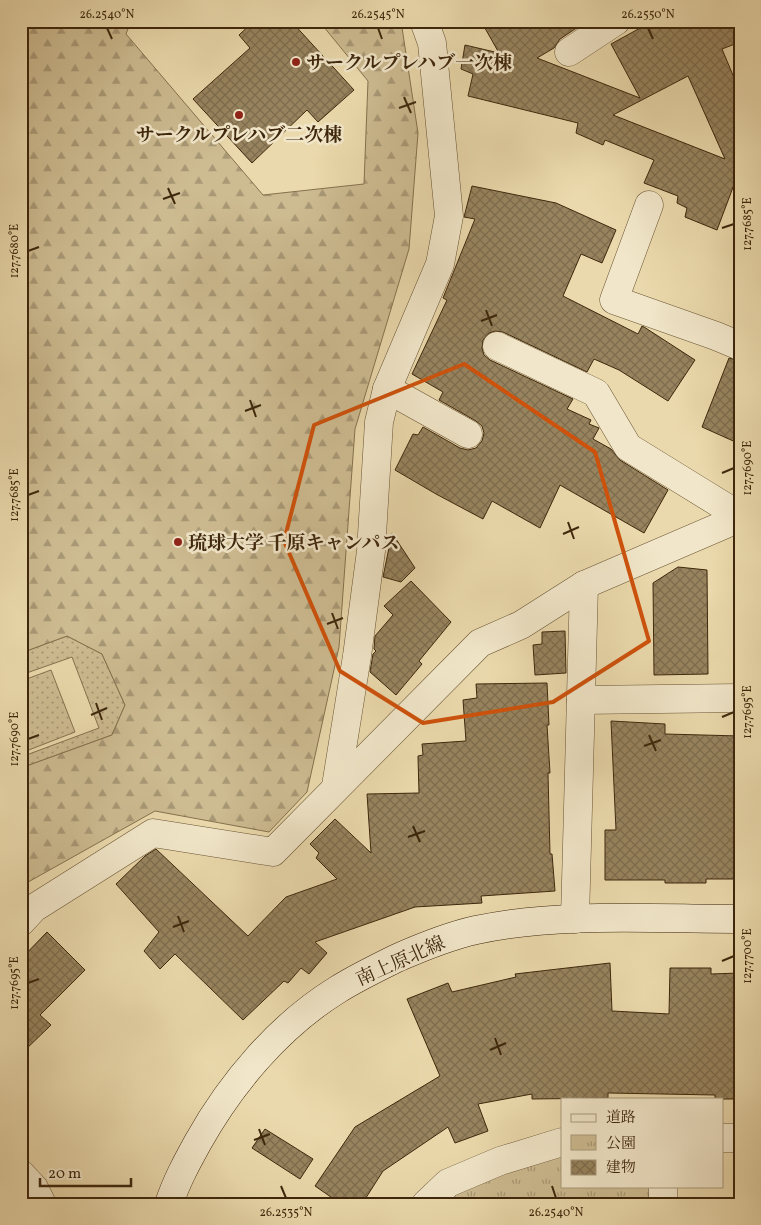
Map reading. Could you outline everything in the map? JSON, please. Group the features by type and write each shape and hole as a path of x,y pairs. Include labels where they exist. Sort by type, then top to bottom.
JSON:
{"street":[{"path":"336,786 357,656 368,570 379,422 386,389 440,264 450,216 432,43 424,21"},
{"path":"569,52 616,21"},
{"path":"649,205 614,300 740,346"},
{"path":"497,346 596,393 628,447 740,517"},
{"path":"386,389 468,434"},
{"path":"21,922 34,908 152,833 272,852 480,643 521,625 584,585 740,517"},
{"path":"575,919 584,585"},
{"path":"581,700 740,698"},
{"name":"南上原北線","path":"169,1204 188,1161 205,1130 247,1072 275,1039 336,991 369,972 406,954 450,938 475,930 506,925 575,919 740,919"},
{"path":"724,1138 740,1138"},
{"path":"426,1204 448,1183 500,1160 561,1142"},
{"path":"21,1174 34,1188 42,1204"},
{"path":"663,1188 663,1204"}],"highlighted area":[{"path":"464,364 595,452 649,641 553,702 423,723 340,671 284,541 314,425"}],"green space":[{"name":"琉球大学 千原キャンパス","path":"21,21 131,21 126,34 263,195 364,184 368,81 319,21 401,21 418,133 409,249 355,429 339,647 307,792 269,832 155,811 21,886 21,768 112,735 125,705 102,654 67,636 21,653"},
{"path":"67,636 102,654 125,705 112,735 21,768 21,757 99,728 72,657 21,675 21,653"},
{"path":"51,670 75,732 21,753 21,681"},
{"path":"561,1142 561,1188 663,1188 663,1204 426,1204"}],"building":[{"path":"254,21 291,21 354,90 318,122 307,110 252,163 193,99 250,48 239,35"},
{"path":"481,21 587,21 560,39 554,48 537,58 640,98 611,44 653,21 740,21 740,42 722,49 740,92 740,194 735,182 717,230 685,217 687,208 677,203 678,196 644,183 654,160 605,140 603,145 576,133 578,123 468,96 473,74 461,69 465,45 499,53","holes":["688,76 725,159 613,115"]},
{"path":"472,186 556,203 616,230 602,263 581,254 563,296 638,334 642,326 695,360 668,401 619,370 594,359 587,372 503,332 495,331 489,333 483,340 482,348 484,355 490,360 573,399 567,409 591,420 589,424 599,428 593,439 611,449 620,460 668,490 644,533 560,485 540,528 492,501 483,519 395,470 413,434 418,435 423,427 460,448 468,450 476,448 482,441 484,433 482,426 439,400 443,392 412,374 447,300 443,298 475,219 464,217"},
{"path":"729,358 740,361 740,444 702,427"},
{"path":"392,533 415,568 401,582 383,577"},
{"path":"678,567 707,570 708,674 654,675 653,583"},
{"path":"411,581 451,622 419,661 422,664 396,695 370,672 373,654 376,651 374,649 375,636 393,615 384,606"},
{"path":"565,631 566,673 535,675 533,645 542,644 542,632"},
{"path":"547,683 550,854 552,854 555,891 481,896 482,903 415,907 315,942 327,953 309,974 301,968 288,983 284,981 243,1020 175,954 160,969 144,951 159,932 116,884 145,856 156,849 248,936 286,897 337,879 316,858 319,853 310,844 335,819 371,853 367,794 419,793 418,756 423,755 422,744 466,741 463,700 477,698 476,684"},
{"path":"611,721 665,724 665,734 740,736 740,879 706,879 706,883 665,883 665,880 605,880 605,830 616,830"},
{"path":"47,932 85,970 40,1015 51,1025 21,1054 21,959"},
{"path":"610,963 612,1011 669,1014 670,968 711,968 711,974 740,973 740,1099 715,1098 715,1095 608,1093 608,1098 532,1099 532,1094 478,1104 488,1131 455,1143 448,1127 383,1171 362,1204 341,1204 315,1186 355,1127 440,1076 407,999 448,983 452,992 516,977 515,974"},
{"path":"265,1129 313,1159 300,1179 252,1148"}],"place":[{"name":"サークルプレハブ一次棟","path":"296,62"},
{"name":"サークルプレハブ二次棟","path":"239,115"},
{"name":"琉球大学 千原キャンパス","path":"178,542"}]}
